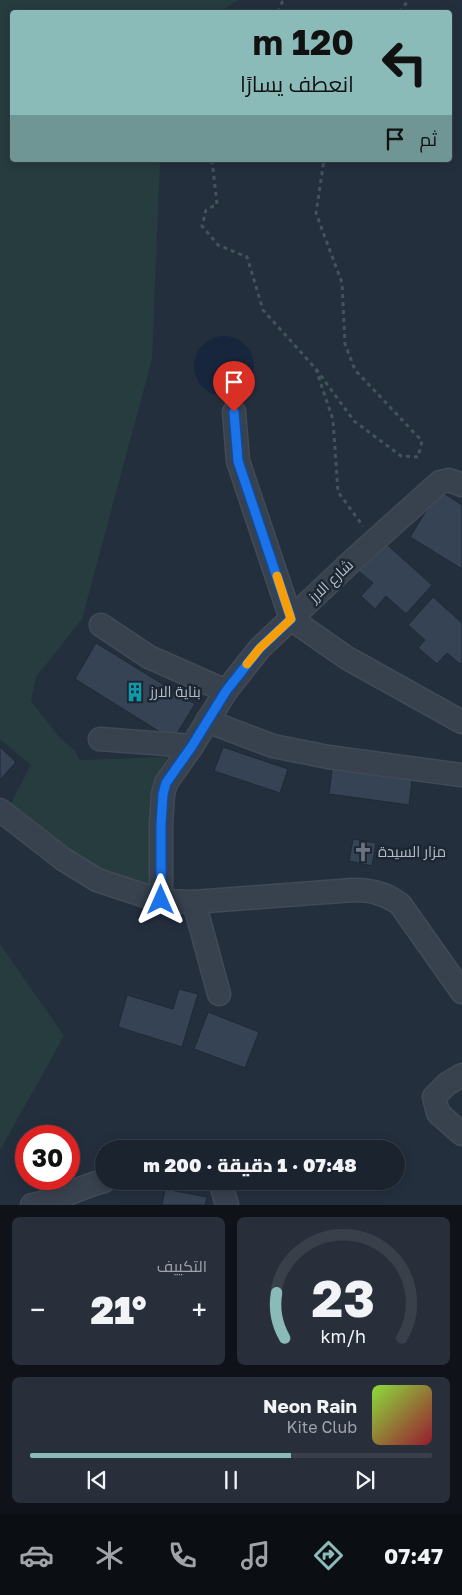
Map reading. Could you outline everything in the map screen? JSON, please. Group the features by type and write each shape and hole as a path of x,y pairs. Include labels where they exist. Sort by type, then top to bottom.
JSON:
{"street":[{"path":"234,412 238,461 291,619 346,658 462,722"},
{"name":"شارع الارز","path":"161,900 161,824 163,794 166,783 192,746 226,691 260,648 440,482 449,480 462,485"},
{"path":"101,625 149,657 226,691"},
{"path":"207,721 273,746 328,756 462,775"},
{"path":"100,739 192,746"},
{"path":"0,810 63,859 97,880 161,900 194,902 353,890 376,892 388,896 400,904 462,992"},
{"path":"194,902 220,994"},
{"path":"462,1075 447,1084 434,1097 438,1113 462,1134"},
{"path":"32,1205 61,1197 95,1183"},
{"path":"223,1190 227,1205"}],"path":[{"path":"212,162 217,204 206,210 202,226 218,245 246,257 263,310 316,369 354,421 401,456 418,457 422,441 355,370 345,344 342,283 316,213 324,162"},
{"path":"316,369 333,420 338,492 374,541"}],"green space":[{"path":"0,0 238,0 223,10 10,10 10,162 160,162 152,359 82,619 36,677 31,701 60,738 74,750 80,760 168,757 155,780 149,886 105,872 65,850 9,807 31,765 0,739"},
{"path":"0,944 64,1036 0,1150"}],"water":[{"path":"224,336 241,341 249,349 254,366 249,383 241,391 224,396 207,391 199,383 194,366 199,349 207,341"}],"building":[{"path":"439,490 462,505 462,569 410,537"},
{"path":"382,540 432,585 406,614 386,596 375,609 361,596 373,583 356,569"},
{"path":"433,597 462,623 462,662 460,664 447,653 437,664 418,648 425,640 408,625"},
{"name":"بناية الارز","path":"96,643 195,704 173,740 75,679"},
{"path":"0,747 16,762 0,780"},
{"path":"223,747 288,769 280,793 214,771"},
{"path":"333,762 413,772 409,805 329,794"},
{"name":"مزار السيدة","path":"353,839 376,843 372,866 349,861"},
{"path":"179,989 198,994 182,1047 118,1027 127,995 173,1009"},
{"path":"208,1012 259,1032 245,1068 194,1049"},
{"path":"165,1190 207,1197 205,1205 162,1205"}],"slow traffic":[{"path":"247,664 260,648 291,619 277,576"}],"place":[{"name":"بناية الارز","path":"135,692"},
{"name":"مزار السيدة","path":"363,852"}],"route":[{"path":"161,900 161,824 163,794 166,783 192,746 226,691 260,648 291,619 238,461 234,412"}]}
